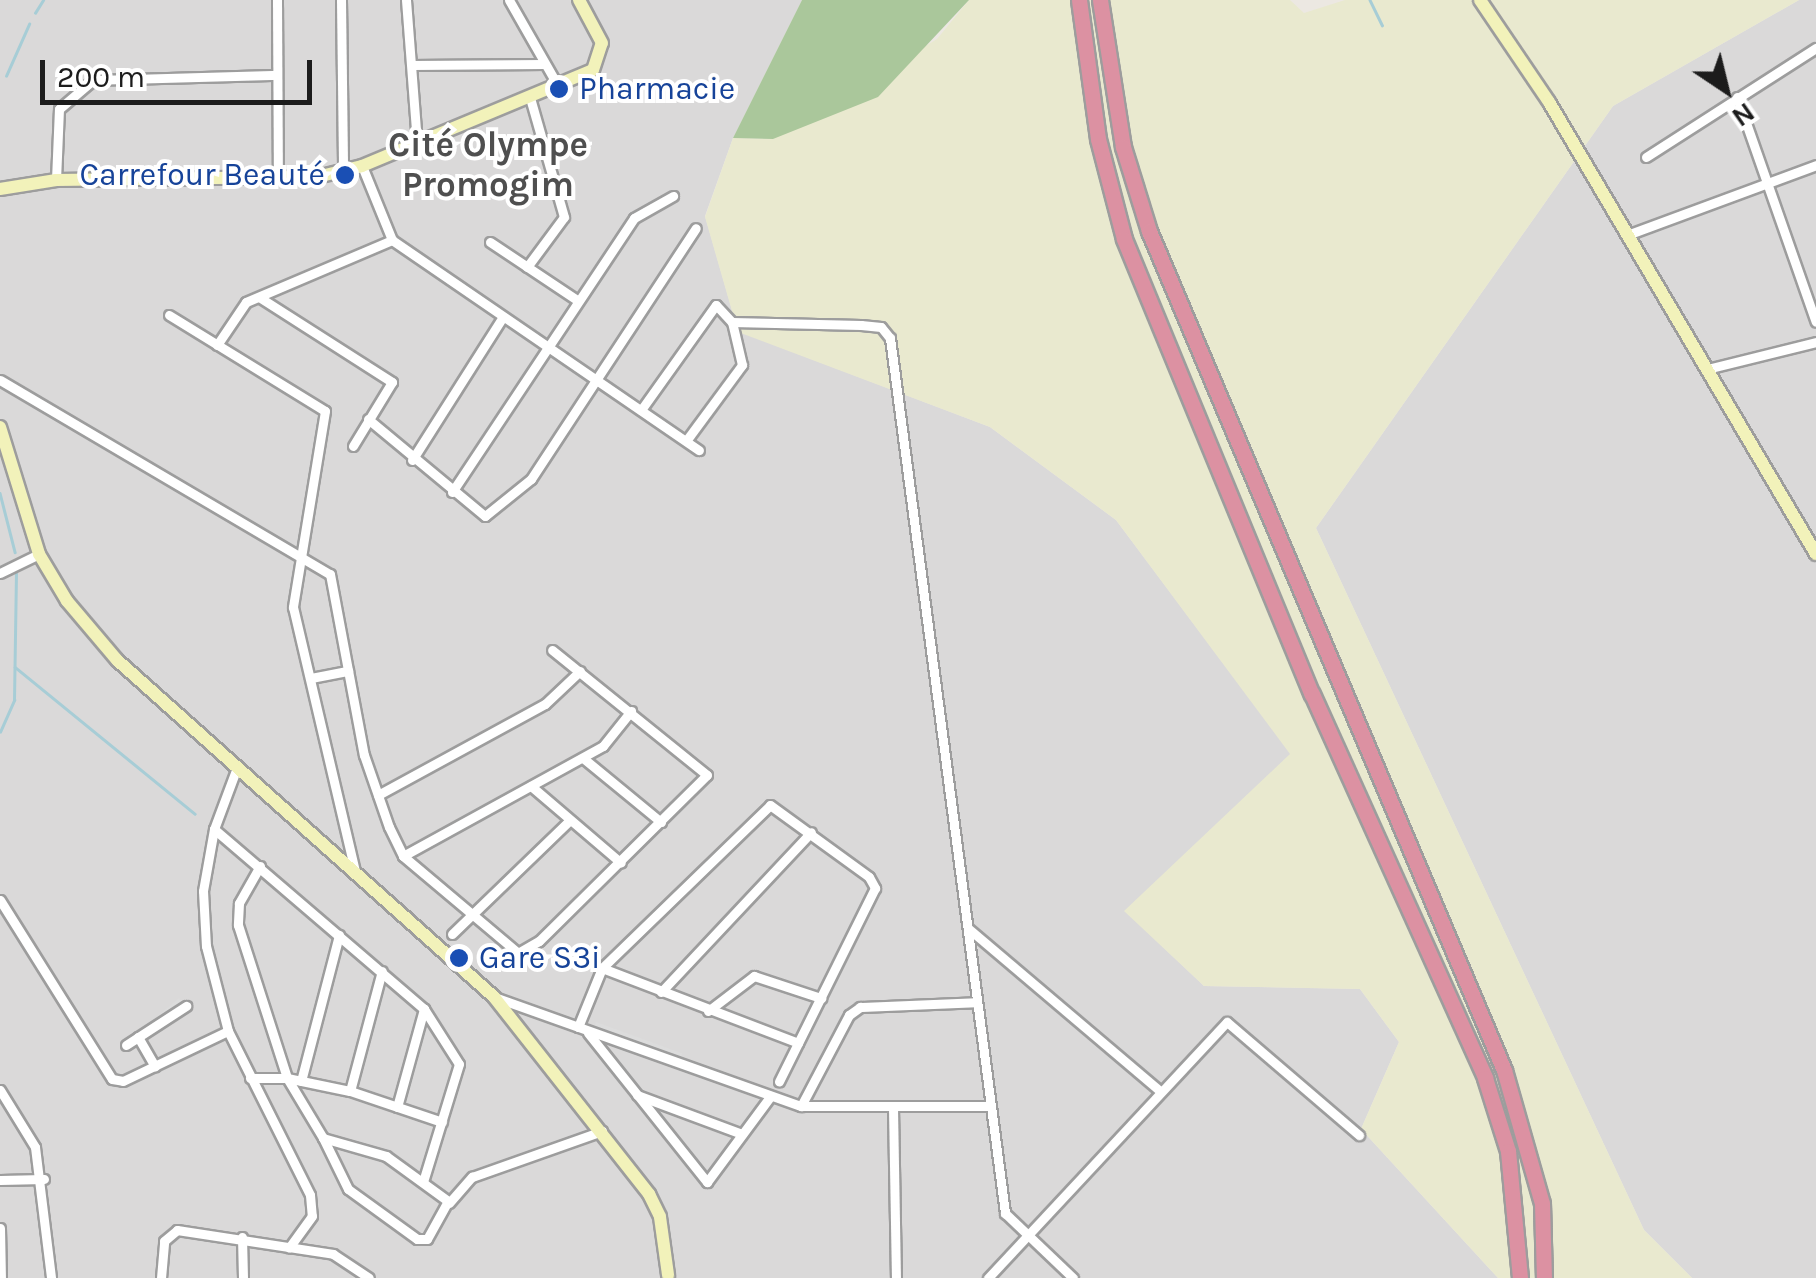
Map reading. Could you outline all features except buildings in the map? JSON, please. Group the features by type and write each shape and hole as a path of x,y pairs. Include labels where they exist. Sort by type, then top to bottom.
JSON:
{"highway":[{"path":"1080,0 1098,139 1124,239 1312,694 1486,1078 1508,1151 1520,1278"},
{"path":"1100,0 1123,147 1149,231 1504,1070 1542,1202 1544,1278"}],"street":[{"path":"277,0 278,178"},
{"path":"341,0 344,170"},
{"path":"406,0 417,144"},
{"path":"508,0 558,86"},
{"path":"0,189 56,180 278,178 362,166 592,70 602,50 579,0"},
{"path":"1480,0 1626,234 1816,554"},
{"path":"1646,157 1814,50 1816,63"},
{"path":"412,65 544,64"},
{"path":"56,180 59,109 93,80 276,74"},
{"path":"526,267 564,217 530,98"},
{"path":"1737,98 1816,322"},
{"path":"362,166 392,240 501,320 699,450"},
{"path":"1626,234 1816,166"},
{"path":"452,492 634,218 673,196"},
{"path":"368,420 484,516 532,479 696,228"},
{"path":"217,344 246,302 392,240"},
{"path":"490,242 577,300"},
{"path":"259,297 392,382 353,446"},
{"path":"641,410 716,306 732,322 742,365 686,441"},
{"path":"169,315 325,411 293,607 357,879"},
{"path":"412,460 501,320"},
{"path":"732,322 881,327 890,338 1005,1213 1073,1278"},
{"path":"1706,369 1816,342"},
{"path":"0,380 299,552 330,574 378,795 403,856 518,953 621,863 708,775 552,650"},
{"path":"0,427 39,554 67,601 117,660 357,879 494,997 602,1130 660,1217 668,1276"},
{"path":"0,572 39,554"},
{"path":"311,678 348,671"},
{"path":"378,795 546,704 580,671"},
{"path":"403,856 603,746 632,711"},
{"path":"583,758 660,822"},
{"path":"236,770 214,829 202,891 206,946 228,1031 310,1196 312,1216 289,1248"},
{"path":"531,786 621,863"},
{"path":"582,1029 602,968 770,806 811,832 876,888 778,1081"},
{"path":"452,934 570,820"},
{"path":"214,829 424,1010 460,1064 423,1182"},
{"path":"660,992 811,832"},
{"path":"260,866 239,903 238,925 288,1078 348,1188 417,1239 428,1239 448,1203 472,1177 602,1130"},
{"path":"0,900 103,1071 123,1081 228,1031"},
{"path":"969,929 1160,1091"},
{"path":"301,1081 340,935"},
{"path":"602,968 798,1044"},
{"path":"350,1091 382,971"},
{"path":"708,1011 754,976 821,998"},
{"path":"494,997 801,1106 991,1106"},
{"path":"801,1106 848,1016 860,1007 977,1002"},
{"path":"126,1045 186,1006"},
{"path":"397,1107 424,1010"},
{"path":"988,1278 1226,1022 1359,1135"},
{"path":"582,1029 707,1182 770,1097"},
{"path":"138,1037 155,1066"},
{"path":"250,1078 288,1078 350,1091 442,1122"},
{"path":"0,1090 35,1147 44,1179 51,1278"},
{"path":"636,1095 742,1134"},
{"path":"893,1108 896,1278"},
{"path":"322,1138 386,1156 448,1203"},
{"path":"0,1180 44,1179"},
{"path":"0,1230 1,1278"},
{"path":"160,1278 164,1241 177,1230 333,1254 369,1278"},
{"path":"242,1237 243,1278"}],"shaded area":[{"path":"0,0 802,0 733,138 705,216 738,331 990,427 1116,520 1291,754 1125,911 1204,986 1360,989 1399,1042 1361,1129 1498,1278 0,1278"},
{"path":"1799,0 1816,0 1816,1278 1692,1278 1644,1230 1316,528 1613,106"},
{"path":"179,998 184,1004 132,1048 127,1042"},
{"path":"596,1022 682,1053 680,1060 594,1029"}],"green space":[{"path":"802,0 969,0 878,97 773,139 733,138"},
{"path":"969,0 1290,0 1304,13 1345,0 1799,0 1613,106 1316,528 1644,1230 1692,1278 1498,1278 1361,1129 1399,1042 1360,989 1204,986 1124,911 1290,754 1116,520 990,427 738,332 705,217 733,138 773,139 937,39"}],"waterway":[{"path":"35,13 43,0"},
{"path":"1370,0 1382,25"},
{"path":"6,76 29,24"},
{"path":"0,493 15,552"},
{"path":"0,732 14,700 16,574"},
{"path":"15,667 195,814"}],"place":[{"name":"Pharmacie","path":"559,89"},
{"name":"Carrefour Beauté","path":"345,175"},
{"name":"Gare S3i","path":"459,958"}],"district":[{"name":"Cité Olympe Promogim","path":"488,165"}]}
